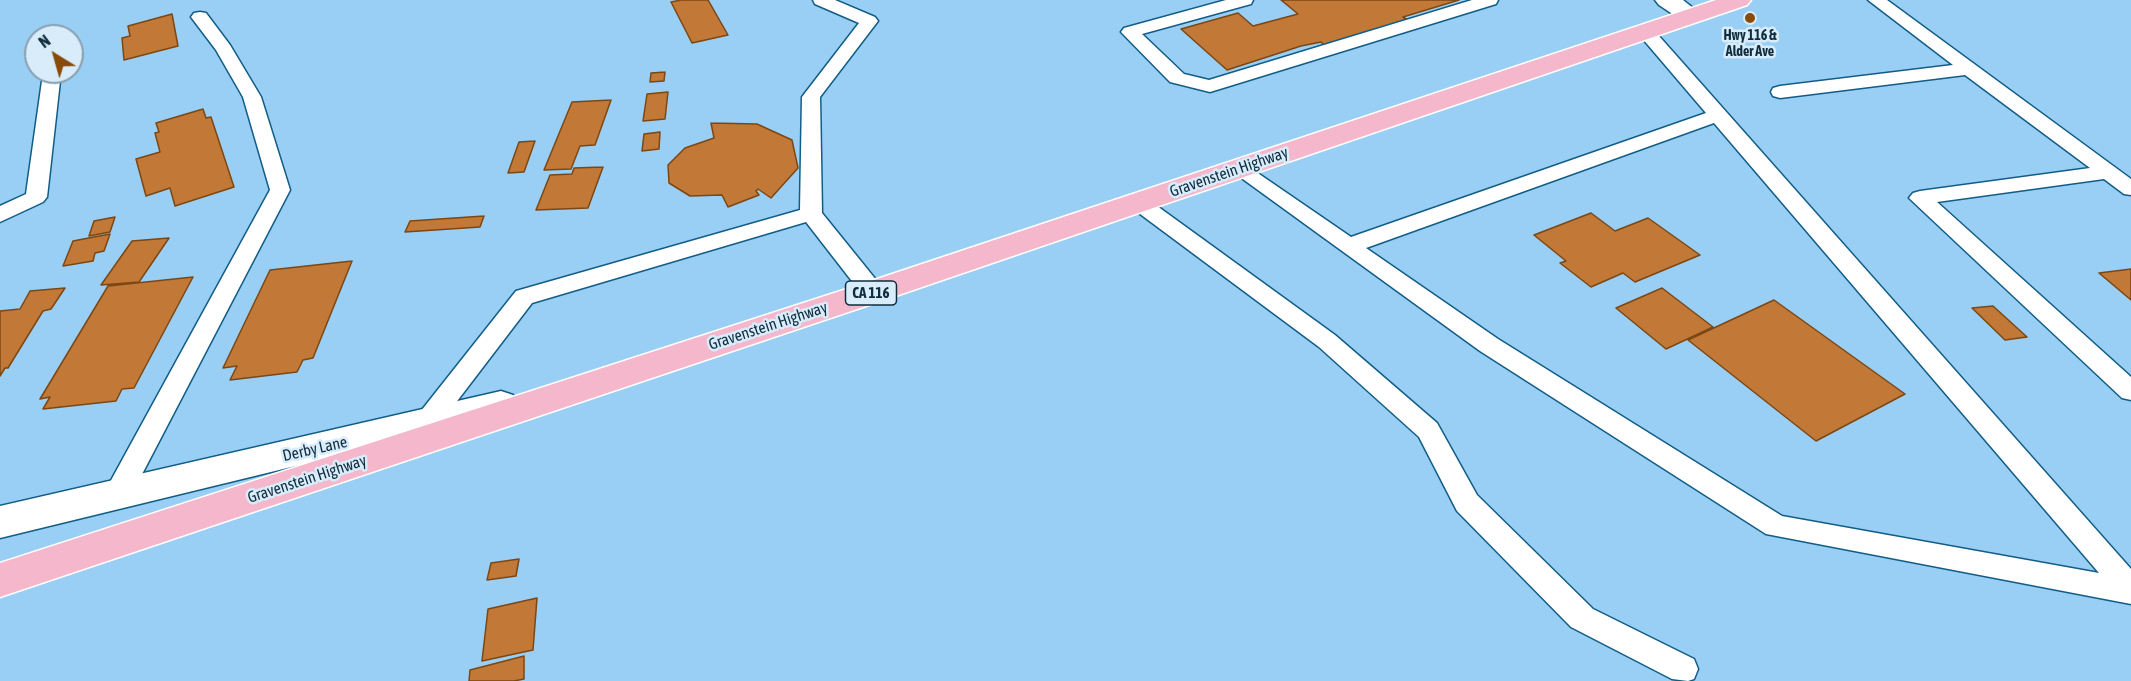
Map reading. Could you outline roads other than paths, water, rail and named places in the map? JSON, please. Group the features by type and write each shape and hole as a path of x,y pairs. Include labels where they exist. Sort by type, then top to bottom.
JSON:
{"main road":[{"name":"Gravenstein Highway","path":"0,580 873,292 1645,31 1679,8 1739,0"}],"street":[{"name":"Derby Lane","path":"0,522 426,423 629,372"}],"lane":[{"path":"821,0 868,21 811,97 811,214 873,292"},
{"path":"1245,0 1130,32 1177,78 1210,86 1490,0"},
{"path":"1876,0 2131,189"},
{"path":"117,495 280,190 252,97 224,49 200,17"},
{"path":"1645,31 2131,590"},
{"path":"1780,92 1969,69"},
{"path":"0,215 36,197 51,84"},
{"path":"1348,246 1718,115"},
{"path":"1239,169 1489,345 1776,526 2131,590"},
{"path":"2108,172 1920,198 2131,391"},
{"path":"1139,203 1327,341 1428,430 1467,503 1582,618 1683,669"},
{"path":"426,423 524,297 811,214"}],"place":[{"name":"Hwy 116 & Alder Ave","path":"1750,18"}]}
